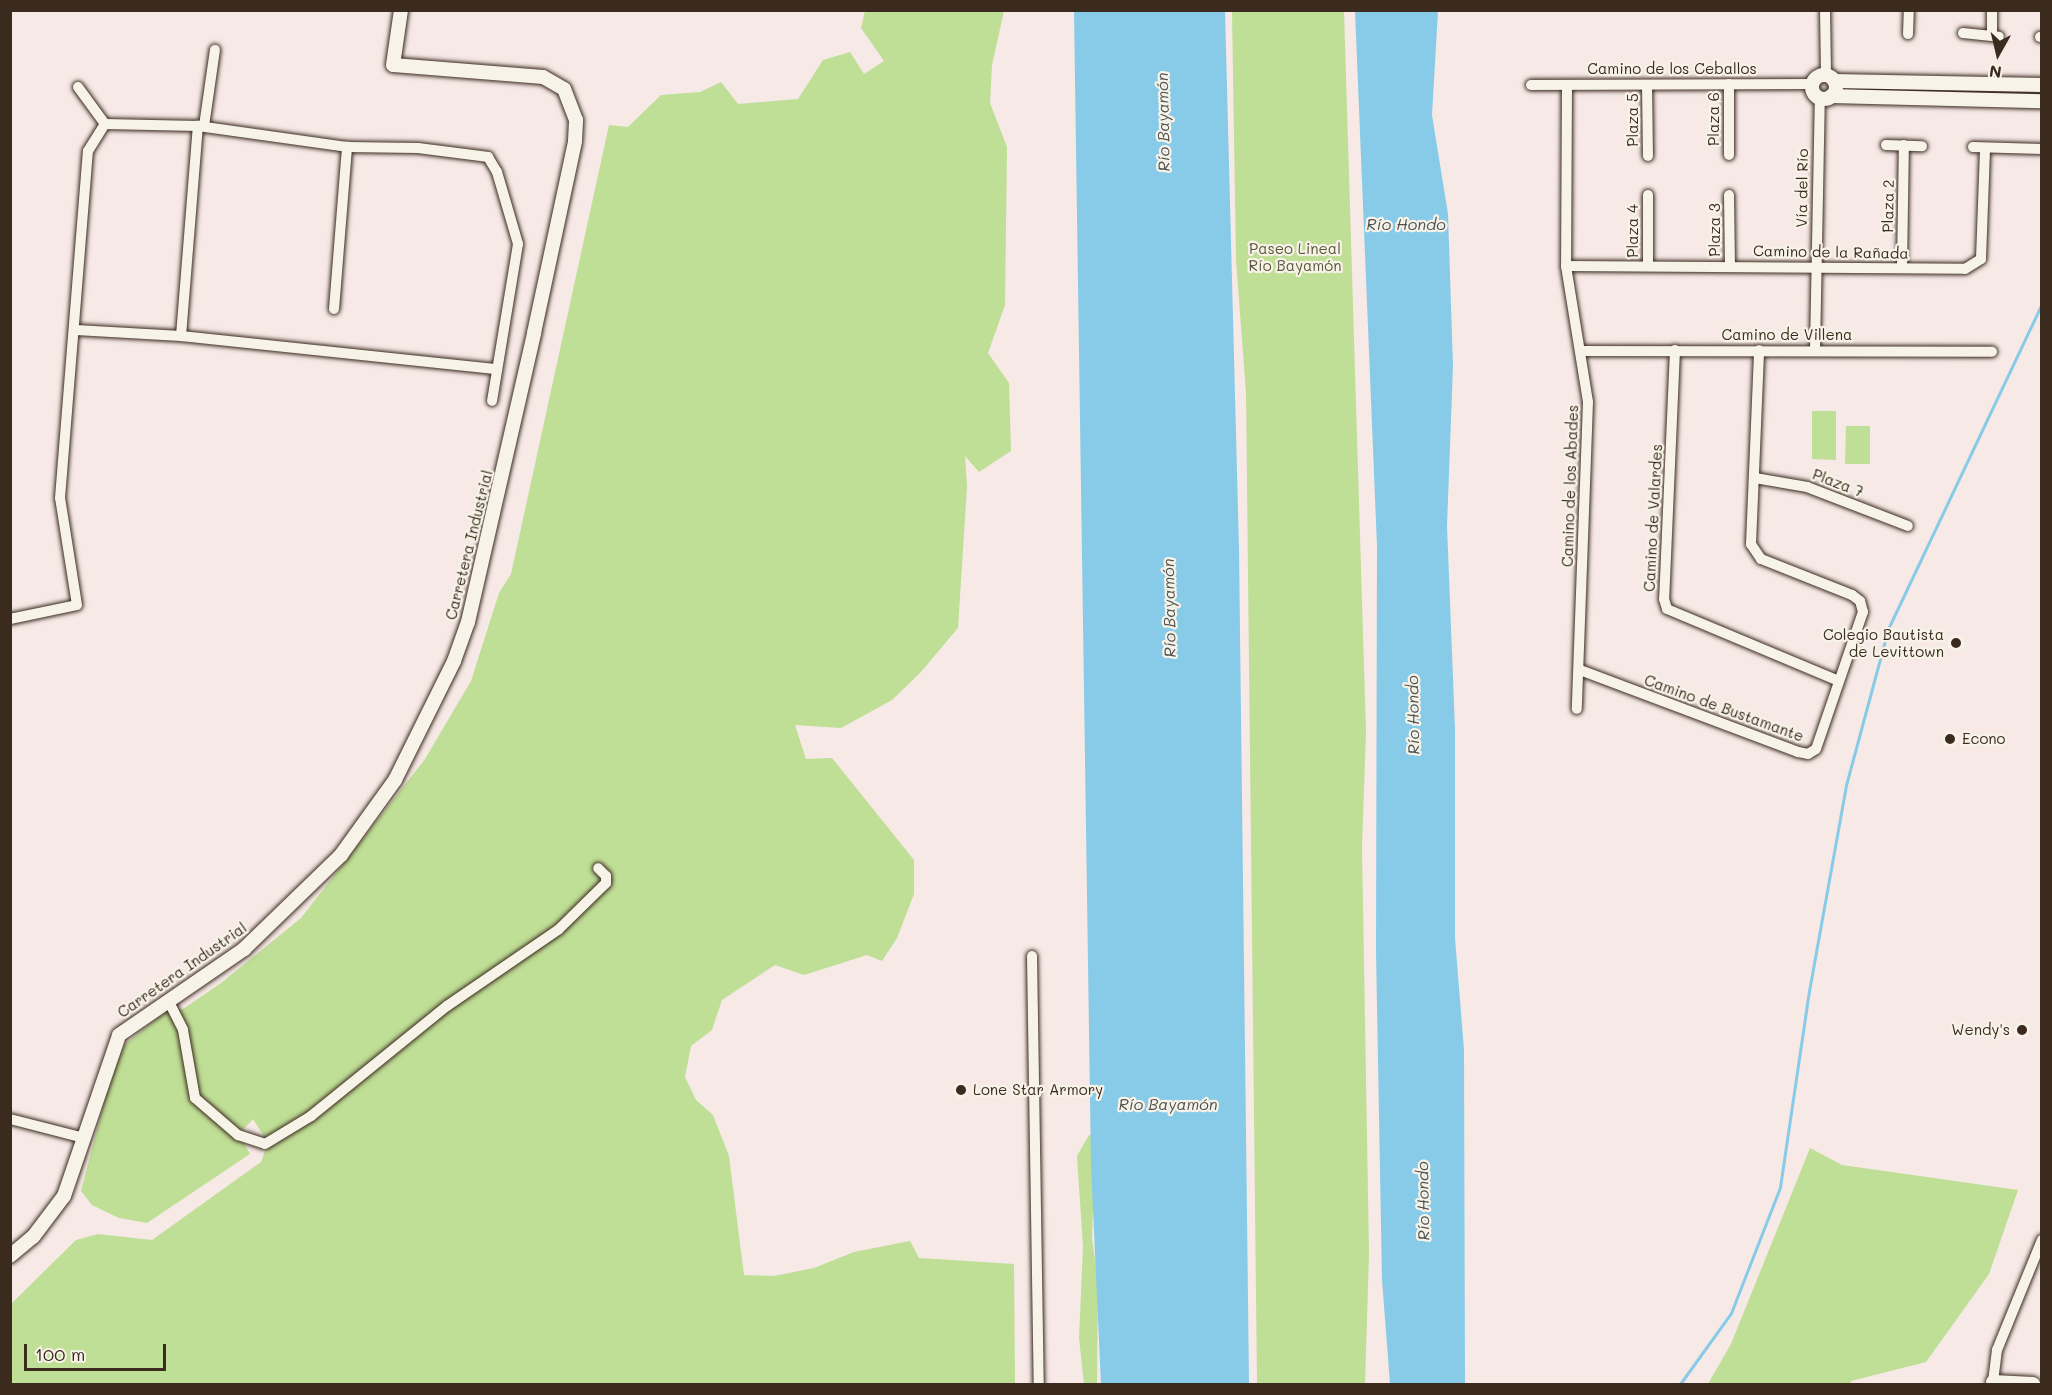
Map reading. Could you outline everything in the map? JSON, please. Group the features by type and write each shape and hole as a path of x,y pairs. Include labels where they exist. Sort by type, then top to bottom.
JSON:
{"street":[{"name":"Carretera Industrial","path":"10,1256 33,1237 64,1196 119,1035 244,949 341,855 395,780 454,662 480,582 575,141 576,120 564,89 543,77 393,65 401,10"},
{"path":"1825,10 1830,78 1826,97"},
{"path":"1908,34 1909,10"},
{"path":"1963,33 1995,36 1992,10"},
{"path":"181,336 201,126 215,50"},
{"path":"2042,85 1817,77 1812,84 1826,97 2042,100"},
{"name":"Plaza 6","path":"1729,84 1729,155"},
{"name":"Camino de los Ceballos","path":"1531,85 1812,84"},
{"name":"Camino de los Abades","path":"1567,85 1566,266 1588,402 1577,709"},
{"name":"Plaza 5","path":"1647,85 1648,156"},
{"path":"78,87 105,124"},
{"name":"Vía del Río","path":"1815,350 1816,266 1826,97"},
{"path":"105,124 201,126 347,147 418,148 488,157 497,172 518,244 492,401"},
{"path":"10,619 77,605 60,498 76,330 88,151 105,124"},
{"path":"1886,145 1922,146"},
{"name":"Plaza 2","path":"1902,267 1904,145"},
{"path":"334,309 347,147"},
{"path":"1973,147 2042,149"},
{"name":"Camino de la Rañada","path":"1566,266 1730,265 1965,269 1981,259 1985,148"},
{"name":"Plaza 4","path":"1648,195 1648,266"},
{"name":"Plaza 3","path":"1729,195 1730,265"},
{"path":"76,330 181,336 497,369"},
{"name":"Camino de Valardes","path":"1675,350 1664,599 1667,609 1839,681"},
{"name":"Camino de Bustamante","path":"1580,670 1808,754 1816,749 1863,612 1860,601 1755,554 1751,544 1759,350"},
{"name":"Camino de Villena","path":"1581,351 1992,352"},
{"name":"Plaza 7","path":"1755,478 1807,487 1908,526"},
{"path":"169,1002 183,1030 195,1098 238,1135 265,1143 310,1116 447,1006 558,930 606,883 606,876 598,868"},
{"path":"1032,956 1039,1384"},
{"path":"10,1119 84,1138"},
{"path":"2033,1384 1993,1382 1997,1350 2042,1240"}],"green space":[{"path":"865,11 1004,11 992,65 990,103 1007,147 1005,305 988,353 1009,383 1011,451 979,472 965,456 967,487 958,628 920,673 892,700 841,728 795,725 806,759 832,758 914,860 914,894 897,938 882,961 867,955 804,975 775,965 722,1000 712,1030 691,1046 685,1077 696,1100 713,1115 729,1156 744,1275 774,1276 814,1268 854,1252 910,1241 919,1258 1014,1264 1015,1384 11,1384 11,1304 76,1240 98,1234 152,1240 261,1162 268,1143 253,1119 239,1134 250,1154 147,1223 119,1218 92,1205 81,1191 111,1076 125,1044 168,1010 183,1009 221,983 301,918 425,759 471,681 499,593 511,574 609,125 628,127 661,95 700,92 721,82 738,104 798,99 823,60 850,52 864,74 884,61 861,28"},
{"name":"Paseo Lineal Río Bayamón","path":"1232,11 1344,11 1366,732 1362,847 1369,1254 1365,1384 1257,1384 1246,393 1236,260"},
{"path":"1812,411 1836,411 1836,460 1812,459"},
{"path":"1846,426 1870,426 1870,464 1845,464"},
{"path":"1089,1135 1095,1137 1092,1239 1098,1281 1097,1384 1084,1384 1079,1338 1083,1247 1077,1156"},
{"path":"1810,1148 1842,1165 2018,1190 1989,1274 1926,1362 1851,1381 1851,1384 1708,1384 1731,1344"}],"water":[{"name":"Río Bayamón","path":"1074,11 1225,11 1239,549 1249,1384 1101,1384 1091,1166"},
{"name":"Río Hondo","path":"1355,11 1438,11 1432,115 1448,214 1453,366 1447,526 1455,729 1455,938 1464,1050 1465,1384 1390,1384 1382,1280 1376,951 1377,546"}],"waterway":[{"path":"1680,1384 1731,1313 1780,1187 1809,991 1846,785 1888,629 2042,303"}],"place":[{"name":"Colegio Bautista de Levittown","path":"1956,643"},
{"name":"Econo","path":"1950,739"},
{"name":"Wendy's","path":"2022,1030"},
{"name":"Lone Star Armory","path":"961,1090"}]}
